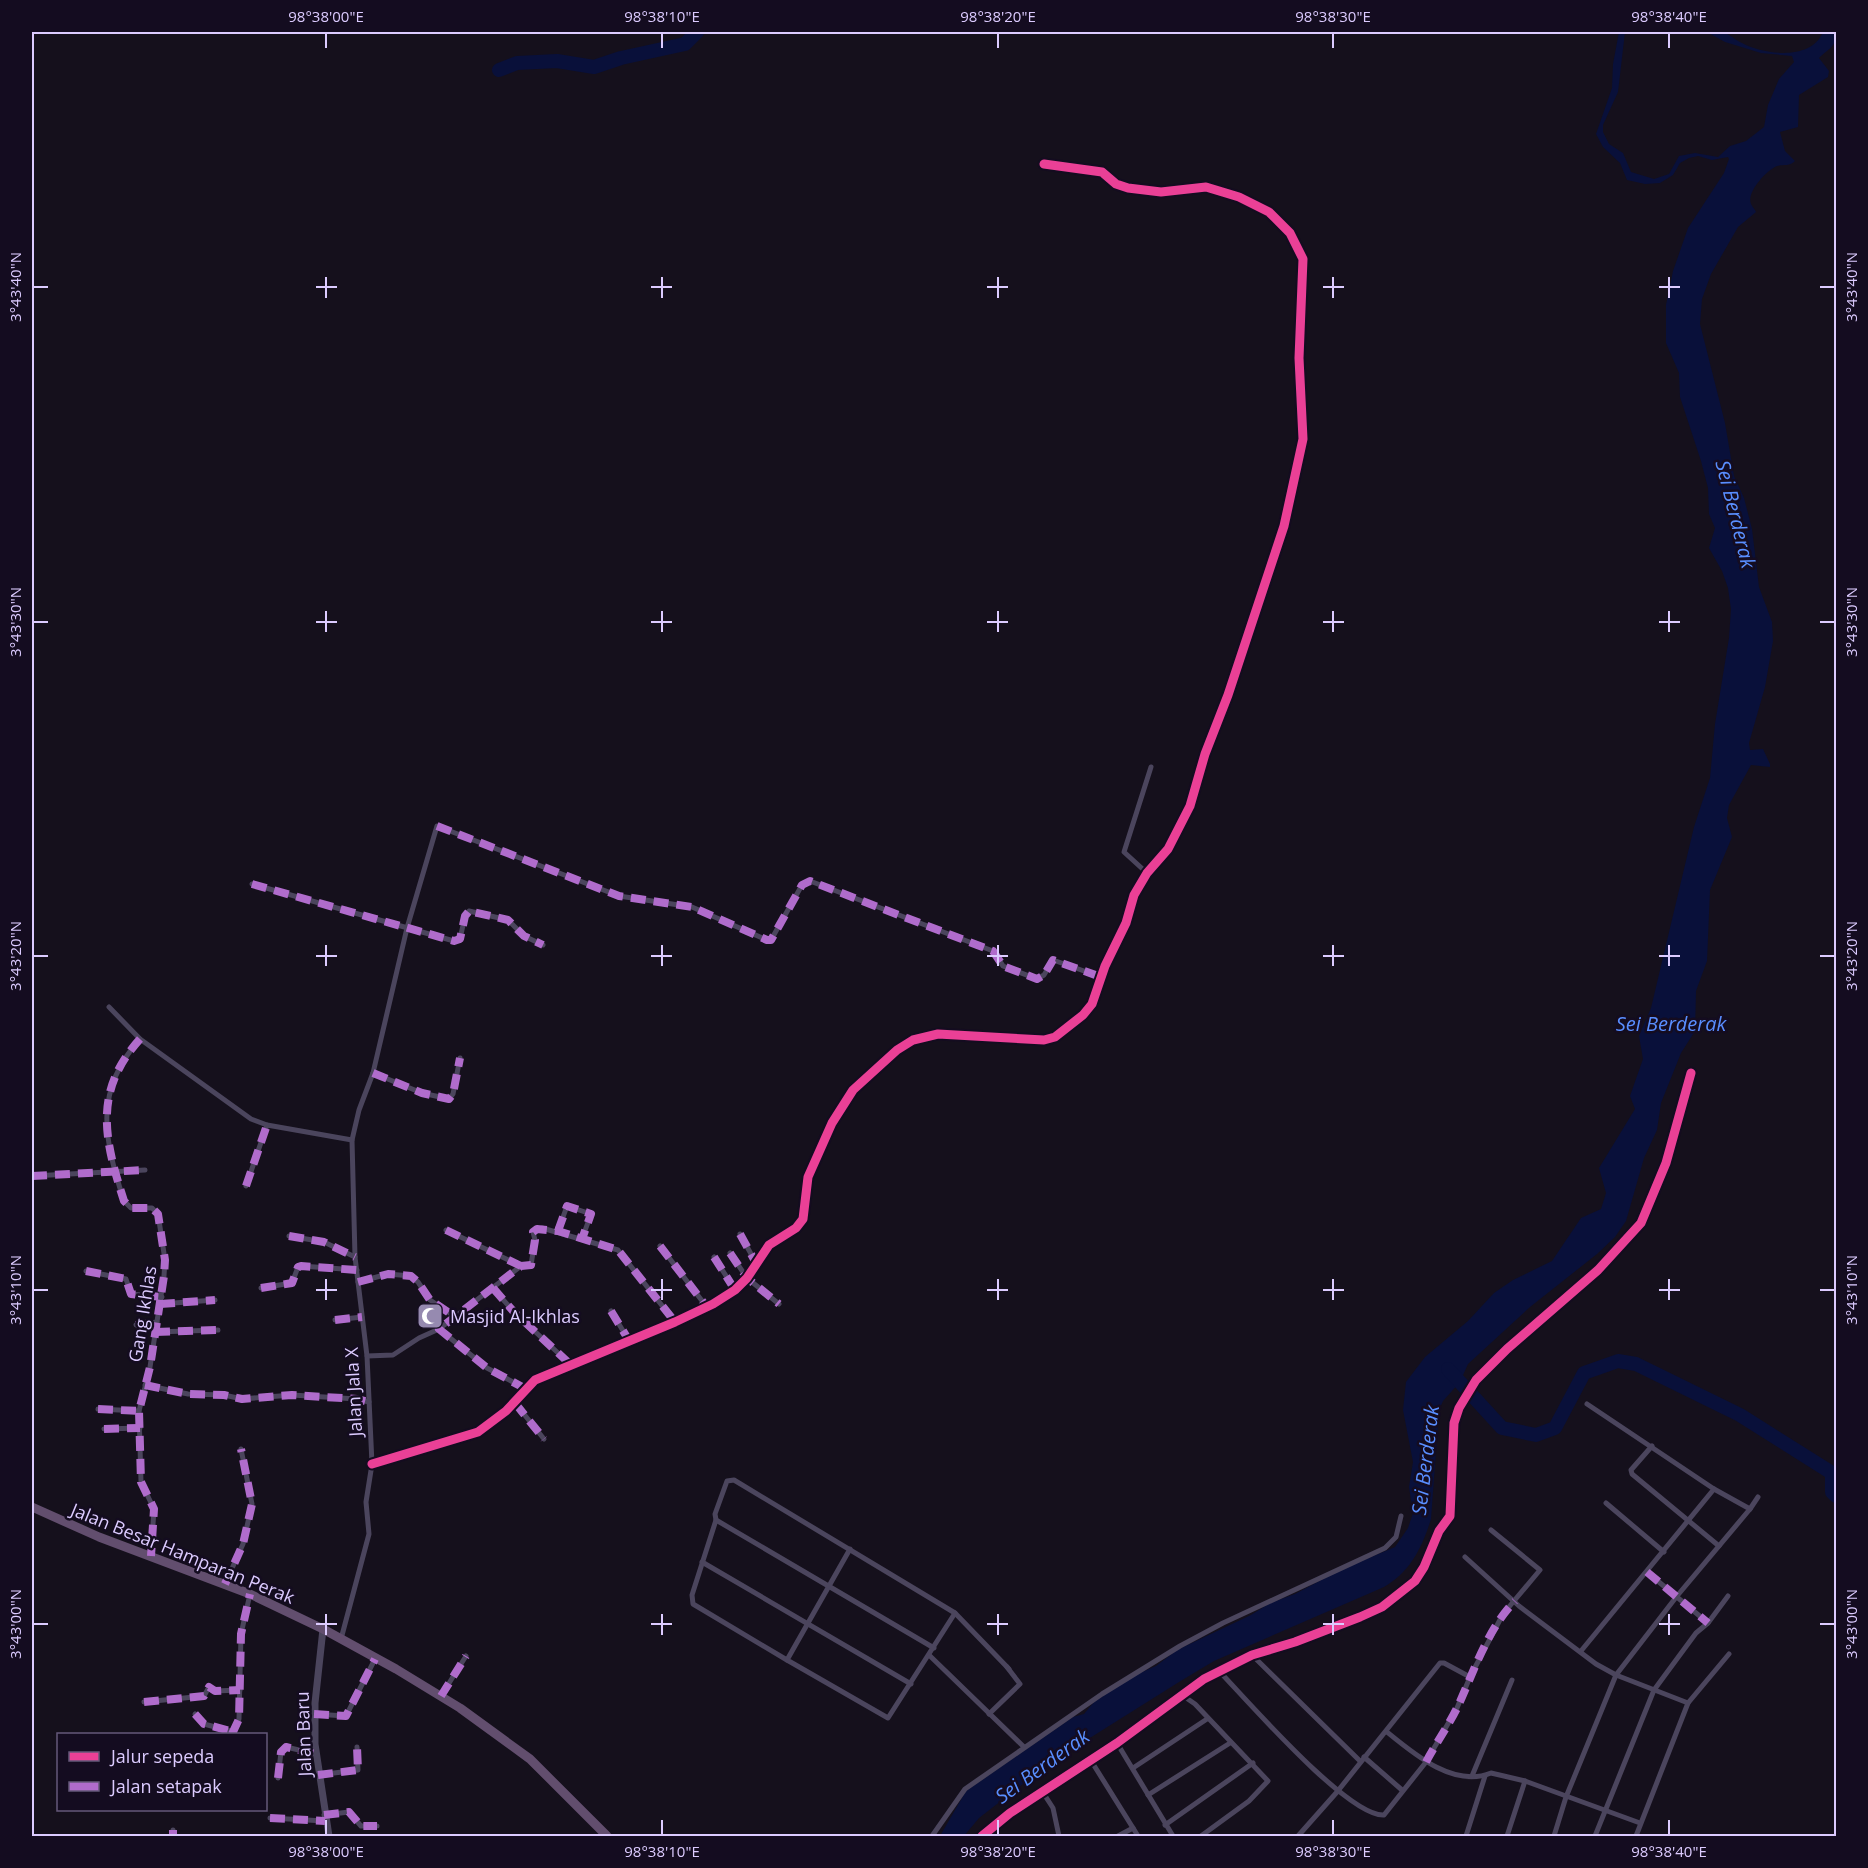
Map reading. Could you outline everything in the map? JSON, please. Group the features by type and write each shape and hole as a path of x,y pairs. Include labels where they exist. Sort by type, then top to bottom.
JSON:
{"main road":[{"name":"Jalan Besar Hamparan Perak","path":"32,1507 99,1537 250,1594 323,1629 441,1696 501,1736 549,1776 607,1836"}],"street":[{"path":"372,1464 478,1432 515,1402 535,1380 675,1322 735,1290 747,1278 769,1245 796,1228 803,1219 808,1177 832,1123 853,1090 897,1050 913,1040 938,1034 1034,1041 1054,1037 1083,1015 1092,1004 1101,977 1126,923 1134,894 1147,873 1168,849 1190,806 1205,754 1228,695 1284,526 1303,439 1299,358 1303,259 1290,233 1269,212 1231,194 1206,187 1161,192 1128,188 1116,184 1102,172 1044,164"},
{"path":"1147,873 1124,852 1151,767"},
{"name":"Jalan Jala X","path":"341,1639 369,1534 366,1502 372,1464 367,1356 355,1257 352,1140 359,1110 373,1073 407,928 437,826 619,896 692,907 767,940 771,940 802,885 810,881 993,951 1003,966 1037,979 1044,975 1053,960 1101,977"},
{"path":"252,884 457,942 465,916 469,911 508,920 524,936 543,945"},
{"path":"109,1008 140,1039 251,1119 267,1125 352,1140"},
{"name":"Gang Ikhlas","path":"140,1039 124,1056 110,1087 105,1129 114,1172 127,1205 131,1208 152,1208 158,1214 165,1260 156,1332 139,1411 141,1482 154,1509 151,1556"},
{"path":"373,1073 422,1093 449,1099 453,1094 460,1058"},
{"path":"982,1836 1042,1791 1117,1743 1219,1671 1252,1655 1382,1607 1415,1581 1424,1567 1439,1531 1450,1516 1454,1423 1459,1408 1476,1380 1515,1341 1598,1270 1641,1223 1666,1163 1690,1073"},
{"path":"246,1186 267,1125"},
{"path":"32,1176 145,1170"},
{"path":"558,1231 570,1199"},
{"path":"567,1206 591,1214 582,1239"},
{"path":"446,1230 521,1266 530,1266 533,1263 533,1232 542,1228 558,1231 622,1253 675,1322"},
{"path":"740,1234 756,1263"},
{"path":"289,1236 324,1242 355,1257"},
{"path":"660,1246 706,1306"},
{"path":"730,1253 747,1278 779,1304"},
{"path":"714,1257 735,1290"},
{"path":"261,1288 292,1283 299,1266 357,1270"},
{"path":"367,1356 393,1355 419,1338 439,1329 521,1266"},
{"path":"86,1271 126,1279 131,1294 161,1300 215,1300"},
{"path":"358,1282 388,1274 411,1276 430,1300 454,1316"},
{"path":"493,1288 514,1312 571,1365"},
{"path":"611,1311 628,1340"},
{"path":"335,1320 362,1317"},
{"path":"136,1325 157,1322"},
{"path":"439,1329 487,1368 525,1390"},
{"path":"156,1332 218,1330"},
{"path":"145,1385 188,1394 242,1399 292,1395 357,1399 369,1402"},
{"path":"515,1402 544,1439"},
{"path":"1587,1404 1714,1489 1750,1509"},
{"path":"98,1409 139,1411"},
{"path":"104,1429 140,1428"},
{"path":"1652,1446 1631,1470 1632,1474 1688,1523 1719,1546"},
{"path":"225,1584 243,1544 252,1504 241,1449"},
{"path":"955,1613 887,1718 693,1604 692,1594 716,1520 714,1514 727,1481 734,1480 955,1613 1007,1667 1020,1684 989,1714"},
{"path":"1581,1651 1714,1489"},
{"path":"1554,1836 1566,1797 1616,1675 1758,1497"},
{"path":"1606,1503 1664,1552"},
{"path":"932,1836 948,1810 965,1789 1024,1747 1180,1646 1385,1548 1396,1537 1401,1516"},
{"path":"716,1520 934,1648"},
{"path":"1219,1671 1337,1792 1382,1816 1426,1762 1457,1708 1470,1677 1503,1614 1539,1568 1491,1530"},
{"path":"787,1660 850,1549"},
{"path":"1465,1557 1515,1601 1616,1675 1688,1703"},
{"path":"702,1562 910,1684"},
{"path":"1647,1572 1708,1623"},
{"path":"195,1714 204,1724 233,1733 239,1719 242,1624 250,1594"},
{"path":"1595,1836 1654,1690 1696,1633 1708,1623 1728,1596"},
{"name":"Jalan Baru","path":"323,1629 314,1713 318,1776 329,1836"},
{"path":"1636,1836 1688,1703 1729,1654"},
{"path":"929,1655 1024,1747"},
{"path":"1252,1655 1362,1759 1402,1790"},
{"path":"441,1696 466,1656"},
{"path":"314,1713 346,1716 375,1659"},
{"path":"1298,1836 1387,1732 1440,1663 1470,1677"},
{"path":"1472,1776 1512,1680"},
{"path":"144,1702 202,1696 208,1687 215,1691 240,1690"},
{"path":"1182,1695 1253,1763 1268,1783 1237,1810 1201,1836"},
{"path":"1133,1768 1207,1719"},
{"path":"1387,1732 1426,1762 1463,1777 1485,1776 1491,1773 1525,1781 1640,1823"},
{"path":"1117,1743 1173,1836"},
{"path":"1148,1795 1230,1743"},
{"path":"278,1778 281,1752 286,1747 316,1754"},
{"path":"318,1776 358,1770 357,1747"},
{"path":"1090,1760 1138,1836"},
{"path":"1165,1825 1253,1763"},
{"path":"1466,1836 1485,1776"},
{"path":"1507,1836 1525,1781"},
{"path":"1042,1791 1053,1808 1059,1836"},
{"path":"270,1818 325,1818 349,1812 361,1826 377,1826"},
{"path":"1118,1836 1133,1828"}],"water":[{"name":"Sei Berderak","path":"1619,32 1625,32 1618,92 1603,125 1603,132 1609,144 1623,153 1631,172 1654,179 1669,174 1679,156 1695,153 1718,157 1730,146 1746,141 1764,127 1768,105 1779,79 1794,62 1792,56 1761,53 1725,42 1707,32 1724,33 1752,47 1787,53 1809,48 1823,32 1836,32 1833,45 1819,58 1829,71 1828,77 1799,95 1798,127 1780,132 1785,151 1795,161 1773,168 1754,188 1750,199 1756,212 1738,227 1711,274 1702,299 1700,324 1725,423 1734,476 1744,498 1752,529 1759,587 1772,622 1773,641 1765,687 1749,743 1750,750 1763,749 1770,767 1751,765 1729,805 1727,818 1732,837 1710,890 1707,961 1696,991 1695,1031 1681,1053 1661,1103 1657,1130 1644,1158 1626,1221 1615,1237 1597,1254 1530,1307 1468,1364 1460,1382 1443,1401 1439,1410 1431,1519 1424,1540 1408,1567 1401,1574 1384,1587 1214,1661 1050,1763 979,1818 964,1836 940,1836 966,1791 1073,1717 1084,1714 1094,1702 1135,1675 1156,1666 1177,1650 1251,1615 1270,1603 1295,1594 1340,1570 1395,1547 1408,1528 1413,1513 1409,1487 1413,1462 1403,1410 1406,1382 1425,1357 1468,1321 1494,1293 1513,1280 1552,1261 1581,1218 1601,1209 1606,1193 1599,1168 1635,1109 1630,1096 1643,1059 1639,1036 1651,1008 1694,827 1710,778 1731,609 1728,588 1722,571 1709,548 1715,528 1709,514 1708,488 1680,397 1679,373 1666,343 1666,305 1673,271 1688,228 1724,173 1729,159 1728,157 1712,160 1698,156 1689,158 1680,163 1673,175 1660,183 1645,184 1627,180 1620,163 1603,147 1596,134 1612,88 1613,64"}],"waterway":[{"path":"499,70 517,63 557,61 594,67 621,58 685,44 697,32"},
{"path":"1448,1369 1502,1428 1536,1435 1555,1428 1584,1373 1618,1361 1636,1364 1740,1415 1832,1473 1832,1492 1836,1496"}],"marked path":[{"path":"437,826 619,896 692,907 767,940 771,940 802,885 810,881 993,951 1003,966 1037,979 1044,975 1053,960 1101,977"},
{"path":"252,884 454,941 460,939 465,916 469,911 508,920 524,936 543,945"},
{"path":"140,1039 125,1058 115,1078 109,1097 107,1116 111,1157 124,1201 131,1208 152,1208 158,1214 165,1260 150,1367 139,1411 141,1482 154,1509 151,1556"},
{"path":"373,1073 422,1093 449,1099 453,1094 460,1058"},
{"path":"246,1186 267,1125"},
{"path":"32,1176 145,1170"},
{"path":"558,1231 567,1206 591,1214 582,1239"},
{"path":"526,1389 487,1368 439,1329 521,1266 531,1265 535,1240 533,1232 537,1229 558,1231 618,1250 675,1322"},
{"path":"446,1230 521,1266"},
{"path":"740,1234 756,1263"},
{"path":"289,1236 324,1242 355,1257"},
{"path":"660,1246 706,1306"},
{"path":"730,1253 747,1278 779,1304"},
{"path":"714,1257 735,1290"},
{"path":"261,1288 292,1283 298,1267 301,1266 357,1270"},
{"path":"86,1271 126,1279 131,1294 162,1297"},
{"path":"358,1282 388,1274 411,1276 430,1300 454,1316"},
{"path":"493,1288 514,1312 571,1365"},
{"path":"160,1304 215,1300"},
{"path":"611,1311 628,1339"},
{"path":"335,1320 362,1317"},
{"path":"136,1325 157,1322"},
{"path":"155,1332 218,1330"},
{"path":"145,1385 188,1394 224,1395 242,1399 292,1395 357,1399 369,1402"},
{"path":"515,1403 544,1439"},
{"path":"98,1409 139,1411"},
{"path":"104,1429 140,1428"},
{"path":"225,1584 243,1544 252,1504 241,1449"},
{"path":"1647,1572 1708,1623"},
{"path":"232,1733 239,1719 241,1634 250,1594"},
{"path":"1426,1762 1454,1713 1489,1637 1515,1601"},
{"path":"441,1696 466,1656"},
{"path":"314,1714 346,1716 375,1659"},
{"path":"144,1702 204,1696 209,1687 215,1691 240,1690"},
{"path":"195,1714 204,1724 234,1732"},
{"path":"278,1778 281,1752 286,1747 316,1754"},
{"path":"318,1775 358,1770 357,1747"},
{"path":"324,1815 349,1812 361,1826 377,1826"},
{"path":"270,1818 325,1821"},
{"path":"173,1830 173,1836"}],"cycle path":[{"path":"372,1464 478,1432 506,1411 535,1380 675,1322 713,1304 735,1290 747,1278 769,1245 796,1228 803,1219 808,1177 832,1123 853,1090 897,1050 913,1040 938,1034 1044,1040 1055,1037 1083,1015 1092,1004 1105,966 1126,923 1134,895 1147,873 1168,849 1190,806 1205,754 1228,695 1284,526 1303,439 1299,358 1303,259 1290,233 1269,212 1239,197 1206,187 1161,192 1128,188 1116,184 1102,172 1044,164"},
{"path":"982,1836 1010,1813 1117,1743 1204,1679 1252,1655 1295,1642 1382,1607 1415,1581 1424,1567 1439,1531 1450,1516 1454,1423 1459,1408 1476,1380 1507,1349 1598,1270 1641,1223 1666,1163 1691,1073"}],"place":[{"name":"Masjid Al-Ikhlas","path":"430,1316"}]}
